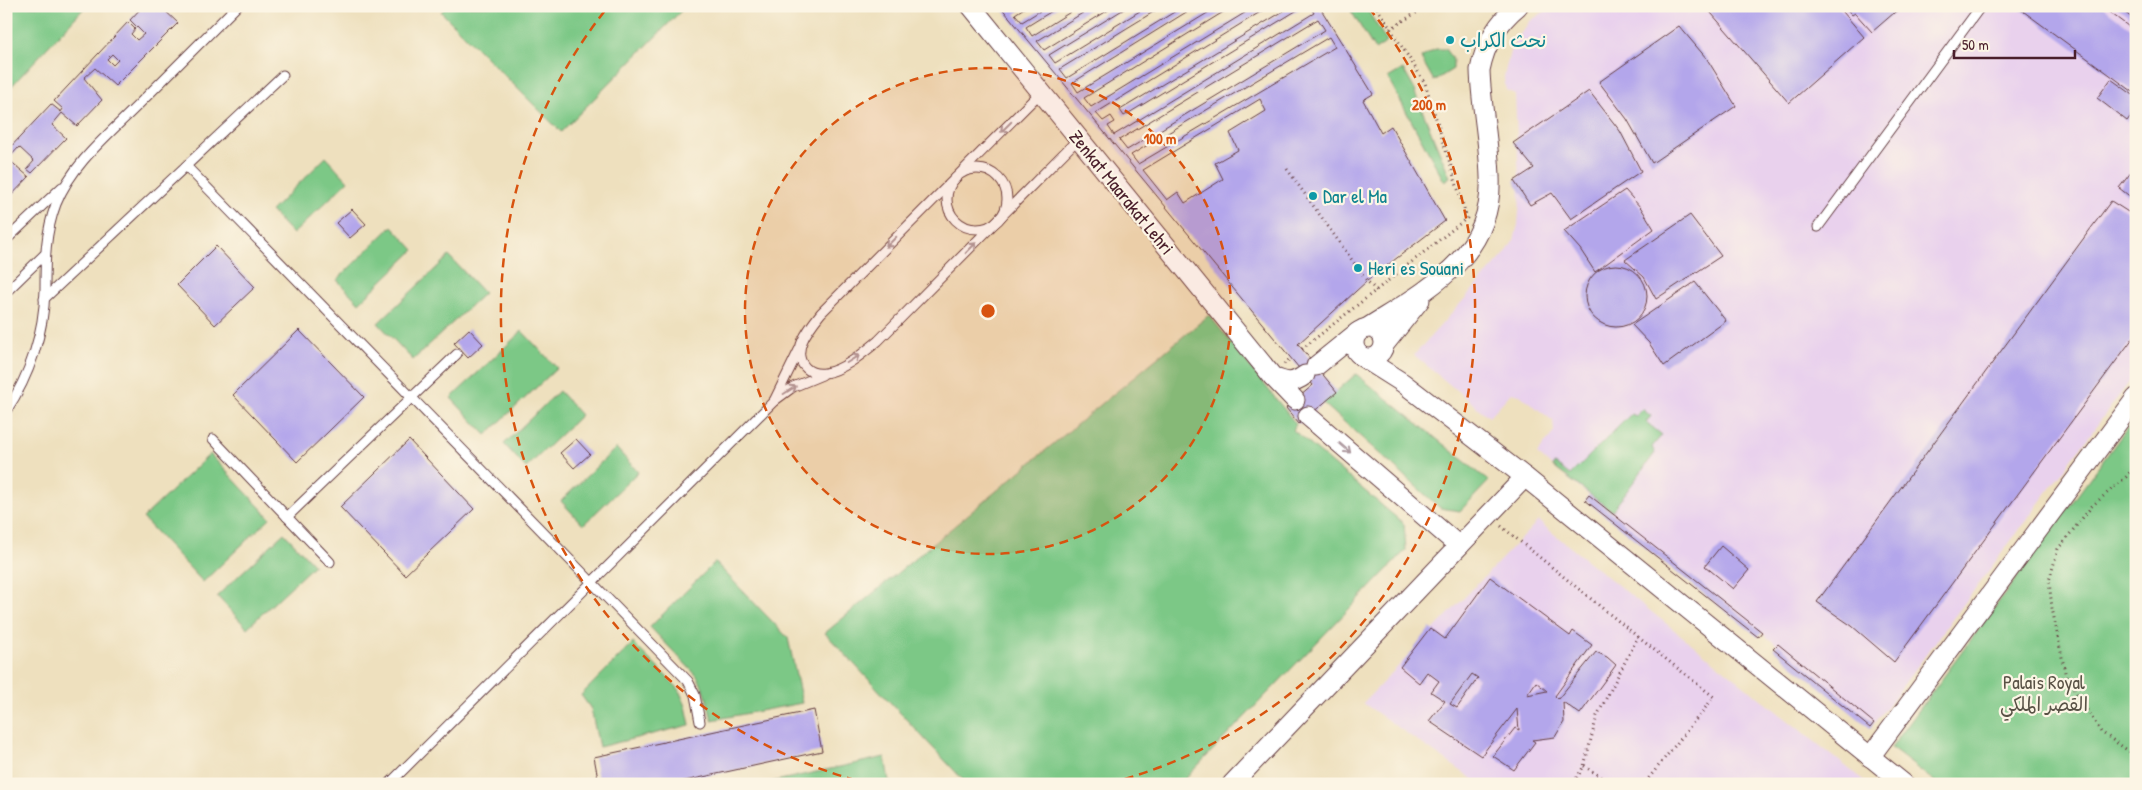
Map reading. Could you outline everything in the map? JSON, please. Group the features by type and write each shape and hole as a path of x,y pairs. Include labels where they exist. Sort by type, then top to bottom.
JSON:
{"street":[{"name":"Zenkat Maarakat Lehri","path":"971,6 1273,377 1295,400"},
{"path":"1362,357 1372,359 1377,357 1430,288 1462,259 1473,246 1481,232 1487,216 1490,178 1480,70 1483,55 1490,40 1499,26 1518,6"},
{"path":"1273,377 1292,383 1363,330 1430,288"},
{"path":"1363,330 1380,332 1384,347 1403,383"},
{"path":"1363,330 1354,341 1358,355 1403,383 1525,477 1904,784"},
{"path":"1870,757 2136,398"},
{"path":"1308,416 1459,546"},
{"path":"1232,784 1525,477"}],"lane":[{"path":"6,240 66,184 92,151 237,6"},
{"path":"1818,227 1981,6"},
{"path":"44,299 283,75"},
{"path":"774,401 786,380 802,343 821,313 1041,92"},
{"path":"390,784 774,401 793,387 850,362 878,341 1078,139"},
{"path":"186,166 688,681 695,695 700,722"},
{"path":"972,169 981,169 998,177 1004,185 1006,203 1004,212 998,220 980,229 969,228 953,216 948,207 947,196 950,186 956,178 972,169"},
{"path":"6,411 29,368 40,330 44,299 44,255 51,221 66,184"},
{"path":"6,292 44,255"},
{"path":"802,343 800,357 806,368 812,372 826,373"},
{"path":"286,517 457,354"},
{"path":"213,439 330,562"}],"path":[{"path":"1302,349 1467,218 1425,83 1376,6"},
{"path":"1390,29 1427,6"},
{"path":"1287,169 1367,281 1377,290"},
{"path":"2136,465 2126,477 2092,506 2058,550 2049,581 2052,608 2066,677 2101,732 2136,756"},
{"path":"1489,516 1714,697 1644,784"},
{"path":"1572,784 1584,766 1597,716 1638,637"},
{"path":"1584,766 1612,784"}],"shaded area":[{"path":"1553,6 2136,6 2136,373 1875,723 1537,454 1554,432 1553,421 1520,395 1511,393 1489,417 1414,355 1506,253 1514,240 1518,225 1520,199 1515,94 1506,90 1504,78 1510,52 1519,36 1530,21"},
{"path":"1538,521 1868,784 1480,784 1363,703"}],"green space":[{"path":"6,6 86,6 6,92"},
{"path":"447,6 686,6 561,132 441,12"},
{"path":"1348,6 1365,6 1387,42 1375,50"},
{"path":"1436,49 1445,49 1453,60 1453,69 1434,81 1421,58"},
{"path":"1403,69 1416,92 1450,177 1444,181 1388,78"},
{"path":"326,157 348,181 293,234 271,211"},
{"path":"392,226 414,250 359,303 337,280"},
{"path":"449,256 484,293 413,360 378,323"},
{"path":"1209,315 1296,424 1293,430 1404,524 1406,550 1180,784 967,784 825,633"},
{"path":"522,331 557,368 486,435 451,398"},
{"path":"1356,374 1489,481 1460,511 1440,508 1323,403"},
{"path":"559,391 581,415 526,468 504,444"},
{"path":"1642,409 1651,416 1646,422 1662,435 1652,447 1655,453 1612,511 1552,466 1555,464 1570,475 1631,414 1636,416"},
{"name":"Palais Royal القصر الملكي","path":"2136,416 2136,784 1938,784 1891,748"},
{"path":"616,448 638,472 583,525 561,501"},
{"path":"210,454 270,518 203,582 143,518"},
{"path":"284,533 314,565 247,628 217,596"},
{"path":"715,562 788,638 802,703 712,720 705,692 697,676 650,627"},
{"path":"633,643 678,688 686,706 690,725 599,747 591,709 581,695"},
{"path":"885,757 889,781 894,784 762,784"}],"building":[{"path":"143,6 160,6 178,23 115,86 95,68 84,78 102,100 77,126 62,113 52,125 66,138 32,173 27,169 34,161 19,147 8,159 29,177 6,201 6,152 51,104 61,112 63,109 54,101 128,22 135,29 131,34 137,40 144,34 130,20","holes":["112,54 118,60 113,65 107,59"]},
{"name":"Dar el Ma","path":"1000,6 1027,6 1015,14 1022,22 1048,6 1060,6 1026,27 1032,36 1080,6 1094,6 1037,41 1044,50 1115,6 1129,6 1049,55 1055,63 1148,6 1163,6 1060,69 1067,78 1184,6 1196,6 1072,83 1078,92 1219,6 1233,6 1084,98 1091,107 1256,6 1263,6 1265,9 1096,113 1103,121 1111,116 1115,122 1108,126 1114,135 1314,13 1310,6 1319,6 1373,94 1363,100 1381,133 1391,126 1445,221 1367,281 1298,344 1337,392 1299,424 1286,408 1313,385","holes":["1318,19 1325,30 1127,150 1119,140","1329,37 1335,47 1138,164 1131,155","1260,99 1266,111 1230,133 1238,150 1215,163 1223,179 1185,203 1178,192 1167,200 1143,170"]},
{"path":"1292,6 1304,6 1124,116 1120,110"},
{"path":"1705,6 1838,6 1864,37 1789,103"},
{"path":"1844,6 1902,6 1872,32 1855,13 1852,15"},
{"path":"2016,6 2101,6 2136,32 2136,94"},
{"path":"2116,6 2136,6 2136,21"},
{"path":"1679,26 1707,59 1736,106 1652,163 1627,119 1599,82"},
{"path":"2111,79 2136,97 2136,109 2127,121 2097,98"},
{"path":"1589,91 1620,131 1641,171 1571,219 1552,193 1530,205 1514,181 1534,168 1513,143"},
{"path":"2136,166 2136,201 2119,188"},
{"path":"1625,190 1641,208 1654,229 1595,272 1580,249 1564,231"},
{"path":"2111,201 2136,217 2136,334 1894,662 1852,626 1817,602"},
{"path":"352,209 366,224 350,238 336,223"},
{"path":"1690,215 1721,256 1656,299 1644,277 1625,260"},
{"path":"216,246 255,287 215,325 177,285"},
{"path":"1616,265 1633,270 1638,274 1642,279 1647,296 1642,313 1638,318 1633,322 1616,327 1599,322 1594,318 1590,313 1585,296 1590,279 1594,274 1599,270"},
{"path":"1695,282 1726,321 1664,366 1649,343 1632,325"},
{"path":"469,329 483,344 468,358 454,343"},
{"path":"299,330 364,397 297,462 233,395"},
{"path":"576,439 590,454 574,468 560,453"},
{"path":"409,440 474,509 405,575 340,507"},
{"path":"1589,495 1762,632 1758,637 1585,500"},
{"path":"1721,546 1749,570 1733,589 1705,566"},
{"path":"1490,577 1570,636 1573,631 1592,645 1555,696 1558,699 1596,652 1607,657 1616,665 1580,714 1563,702 1564,722 1555,737 1532,740 1535,742 1514,770 1493,756 1515,728 1519,730 1517,709 1481,756 1429,721 1445,701 1431,692 1439,681 1427,672 1419,683 1400,667 1430,628 1445,639","holes":["1472,674 1478,678 1457,708 1450,704","1536,682 1547,691 1527,695"]},
{"path":"1778,644 1874,723 1870,728 1773,649"},
{"path":"814,710 822,751 671,784 599,784 594,757"}],"place":[{"name":"نحث الكراب","path":"1450,40"},
{"name":"Dar el Ma","path":"1313,196"},
{"name":"Heri es Souani","path":"1358,268"}]}
